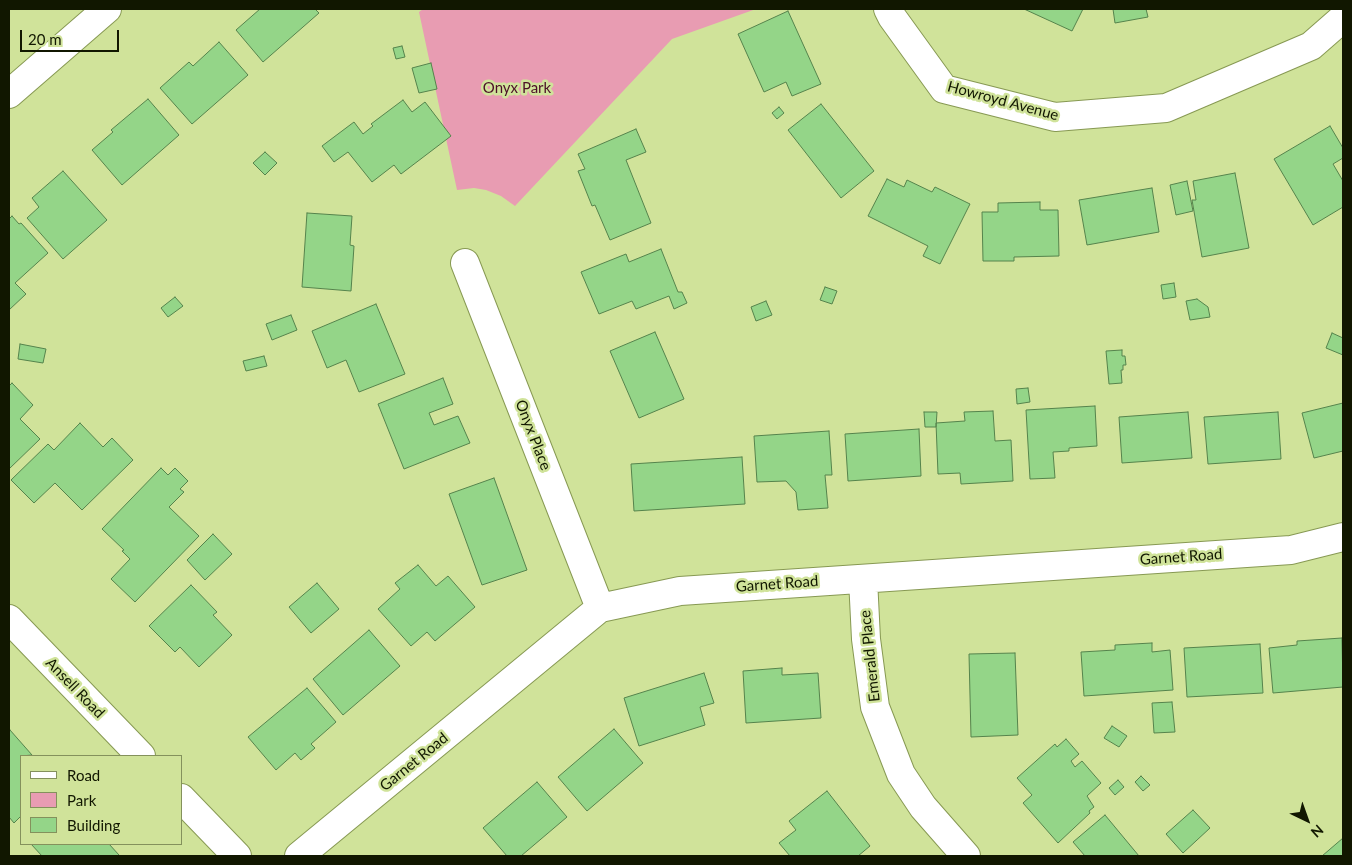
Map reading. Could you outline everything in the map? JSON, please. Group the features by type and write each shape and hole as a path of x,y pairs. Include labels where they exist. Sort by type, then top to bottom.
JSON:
{"street":[{"path":"9,94 107,9"},
{"name":"Howroyd Avenue","path":"888,9 944,89 1055,117 1166,108 1311,46 1343,18"},
{"name":"Onyx Place","path":"466,263 600,608"},
{"name":"Garnet Road","path":"299,856 600,608 680,591 1291,550 1343,536"},
{"name":"Emerald Place","path":"863,579 866,640 874,707 901,774 922,808 966,856"},
{"name":"Ansell Road","path":"9,619 140,755"},
{"path":"182,799 237,856"}],"green space":[{"name":"Onyx Park","path":"423,9 756,9 672,39 515,206 501,196 486,190 474,188 457,190 419,12"}],"building":[{"path":"260,9 315,9 319,13 263,62 236,30"},
{"path":"1024,9 1083,9 1072,31"},
{"path":"1113,9 1146,9 1148,17 1115,23"},
{"path":"788,11 821,84 792,96 786,82 764,92 738,34"},
{"path":"219,42 248,75 192,124 160,88 189,62 193,66"},
{"path":"402,46 405,57 396,59 393,48"},
{"path":"431,63 437,89 419,93 412,68"},
{"path":"148,99 179,135 122,185 92,150 113,132 111,130"},
{"path":"403,100 412,112 425,102 451,136 401,174 394,165 372,182 348,152 334,162 322,146 354,122 363,134 373,126 371,124"},
{"path":"821,104 874,171 841,198 788,130"},
{"path":"779,107 784,113 777,119 772,113"},
{"path":"1330,126 1343,148 1343,158 1333,164 1343,181 1343,207 1313,225 1274,159"},
{"path":"636,129 646,152 626,160 651,223 610,240 595,205 592,206 578,171 585,169 578,154"},
{"path":"265,152 277,163 265,175 253,163"},
{"path":"63,171 107,220 63,259 27,218 39,207 32,198"},
{"path":"1235,173 1249,248 1202,257 1192,200 1196,200 1193,181"},
{"path":"887,179 904,187 907,180 932,192 935,187 970,204 940,264 923,256 928,246 868,216"},
{"path":"1187,181 1193,211 1176,215 1170,185"},
{"path":"1152,188 1159,232 1087,245 1079,200"},
{"path":"1040,202 1040,210 1058,210 1059,256 1014,257 1014,261 983,261 982,212 998,212 998,203"},
{"path":"307,213 352,216 350,245 354,246 351,291 302,287"},
{"path":"12,216 19,224 21,223 48,253 15,283 26,294 9,310 9,219"},
{"path":"661,249 678,292 682,292 687,303 674,309 669,296 636,309 632,301 599,314 581,272 626,254 629,262"},
{"path":"1174,283 1176,297 1163,299 1161,285"},
{"path":"825,287 837,291 832,304 820,300"},
{"path":"175,297 183,306 168,317 161,308"},
{"path":"1197,299 1208,307 1210,317 1190,320 1186,301"},
{"path":"766,301 772,315 756,321 751,307"},
{"path":"376,304 405,374 359,392 346,360 327,368 312,331"},
{"path":"291,315 297,330 272,340 266,324"},
{"path":"655,332 684,399 639,418 610,351"},
{"path":"1332,333 1343,338 1343,355 1326,348"},
{"path":"20,344 46,349 43,363 18,359"},
{"path":"1122,350 1122,356 1125,356 1126,365 1123,365 1123,370 1121,370 1122,383 1109,384 1106,351"},
{"path":"264,356 267,366 246,371 243,361"},
{"path":"443,378 453,404 429,413 434,425 458,416 470,443 404,469 378,404"},
{"path":"12,383 33,405 20,419 40,439 9,469 9,386"},
{"path":"1028,388 1030,402 1017,404 1016,389"},
{"path":"1343,403 1343,451 1314,458 1302,413"},
{"path":"1095,406 1097,446 1069,448 1069,451 1053,452 1055,478 1030,479 1026,410"},
{"path":"993,411 995,441 1011,440 1013,481 961,484 960,473 938,474 936,423 965,421 964,412"},
{"path":"924,412 937,412 936,427 925,427"},
{"path":"1188,412 1192,458 1122,463 1119,417"},
{"path":"1278,412 1281,459 1208,464 1204,417"},
{"path":"80,423 103,447 112,438 133,460 82,510 55,483 34,503 11,480 48,444 54,450"},
{"path":"919,429 921,476 848,481 845,434"},
{"path":"829,431 832,475 825,475 828,508 798,510 796,492 786,481 757,482 754,436"},
{"path":"742,457 745,504 634,511 631,464"},
{"path":"161,468 168,475 175,468 188,481 180,489 184,492 169,507 199,536 135,602 111,579 130,559 122,551 124,550 102,529"},
{"path":"494,478 527,570 482,585 449,494"},
{"path":"213,534 232,554 205,580 187,560"},
{"path":"418,565 436,586 448,576 475,607 435,641 427,632 411,646 378,609 400,589 395,583"},
{"path":"317,583 339,609 311,633 289,607"},
{"path":"191,585 217,612 213,615 232,635 199,667 180,647 175,652 149,626"},
{"path":"369,630 400,666 343,715 313,679"},
{"path":"1342,638 1343,687 1273,693 1269,648 1297,645 1297,641"},
{"path":"1152,643 1152,652 1170,650 1173,690 1084,696 1081,652 1115,650 1115,645"},
{"path":"1260,644 1263,693 1187,697 1184,648"},
{"path":"1015,653 1018,735 971,737 969,654"},
{"path":"782,668 782,675 818,673 821,718 746,723 743,671"},
{"path":"704,673 714,703 700,707 705,725 639,746 624,698"},
{"path":"307,688 336,722 311,744 315,748 301,760 295,753 276,770 248,737"},
{"path":"1172,702 1175,732 1154,733 1152,703"},
{"path":"1112,726 1127,736 1119,747 1104,738"},
{"path":"614,729 643,763 587,811 558,777"},
{"path":"10,730 32,755 20,755 20,817 14,823 9,817"},
{"path":"1066,739 1079,754 1071,761 1075,767 1082,761 1101,783 1087,796 1094,807 1089,811 1090,813 1058,843 1023,803 1032,795 1017,778 1055,744 1057,747"},
{"path":"1141,776 1150,785 1143,791 1135,782"},
{"path":"1118,780 1124,787 1115,795 1109,788"},
{"path":"537,782 567,817 521,856 507,856 483,828"},
{"path":"827,791 870,846 858,856 790,856 779,843 796,830 789,821"},
{"path":"1193,810 1210,828 1183,853 1166,834"},
{"path":"1105,815 1139,856 1085,856 1073,842"},
{"path":"1343,838 1343,856 1322,856"},
{"path":"32,845 110,845 119,855 117,856 42,856"}]}
